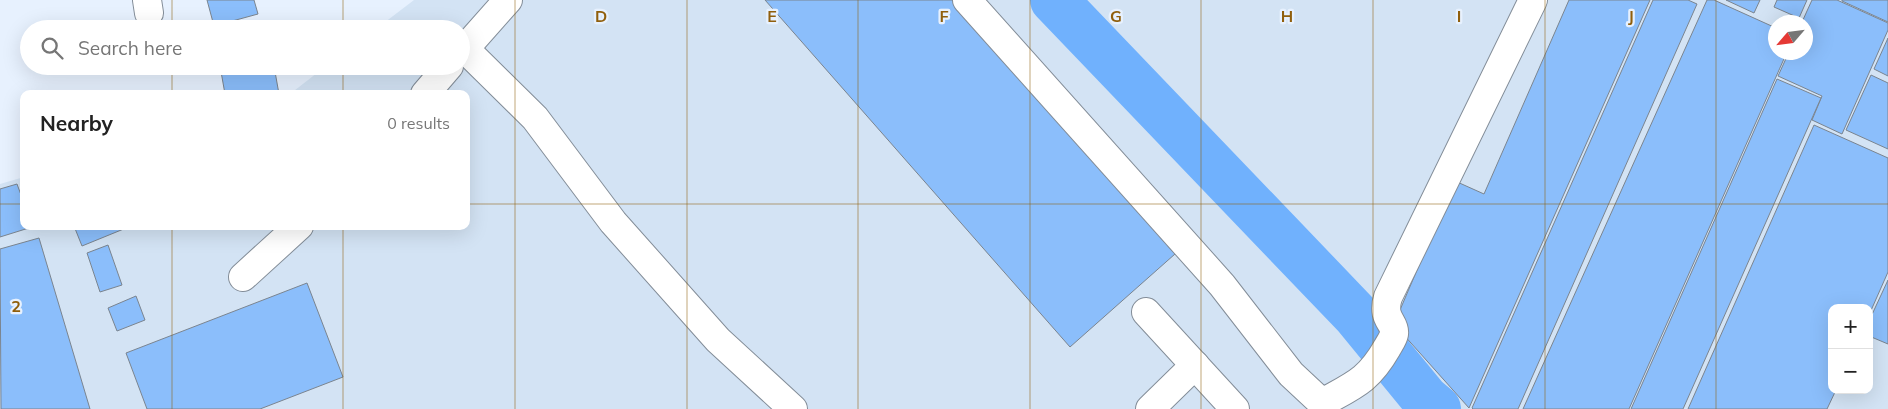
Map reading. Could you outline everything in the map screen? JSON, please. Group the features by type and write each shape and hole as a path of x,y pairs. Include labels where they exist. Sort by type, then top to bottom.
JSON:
{"lane":[{"path":"470,43 508,0"},
{"path":"966,0 1222,285 1291,374 1320,406 1361,382 1377,366 1394,335 1385,310 1388,297 1533,0"},
{"path":"470,66 535,118 613,222 718,340 793,409"},
{"path":"428,90 442,75"},
{"path":"243,277 296,230"},
{"path":"1146,312 1235,409"},
{"path":"1150,409 1195,365"}],"shaded area":[{"path":"414,0 1888,0 1888,409 0,409 0,184 20,178 20,230 470,230 470,90 295,90 314,75 470,75 470,20 388,20"}],"building":[{"path":"207,0 254,0 258,14 236,20 212,20"},
{"path":"765,0 952,0 1175,254 1070,347"},
{"path":"1569,0 1650,0 1469,408 1394,324 1455,181 1484,194"},
{"path":"1653,0 1688,0 1697,4 1518,409 1473,409 1472,408"},
{"path":"1707,0 1714,0 1768,24 1768,60 1783,60 1629,409 1523,409"},
{"path":"1726,0 1760,0 1754,13"},
{"path":"1777,0 1807,0 1800,15 1792,15 1774,7"},
{"path":"1812,0 1837,0 1888,23 1888,30 1842,134 1812,120 1822,96 1778,76 1785,60 1813,60 1813,15 1805,15"},
{"path":"1842,0 1888,0 1888,22 1842,1"},
{"path":"1888,38 1888,76 1874,69"},
{"path":"222,75 276,75 278,90 224,90"},
{"path":"1871,75 1888,83 1888,149 1846,130"},
{"path":"1777,79 1821,98 1683,409 1631,409"},
{"path":"1814,125 1888,158 1888,272 1873,306 1873,304 1828,304 1828,394 1834,394 1827,409 1688,409"},
{"path":"17,184 20,192 20,230 22,230 0,237 0,189"},
{"path":"76,230 121,230 82,246"},
{"path":"39,238 90,409 1,409 0,249"},
{"path":"108,245 122,285 100,292 87,253"},
{"path":"1888,280 1888,344 1873,338 1873,312"},
{"path":"307,283 343,377 260,409 147,409 126,353"},
{"path":"136,296 145,320 117,331 108,308"}],"waterway":[{"path":"1054,0 1357,316 1425,399 1437,409"}]}
